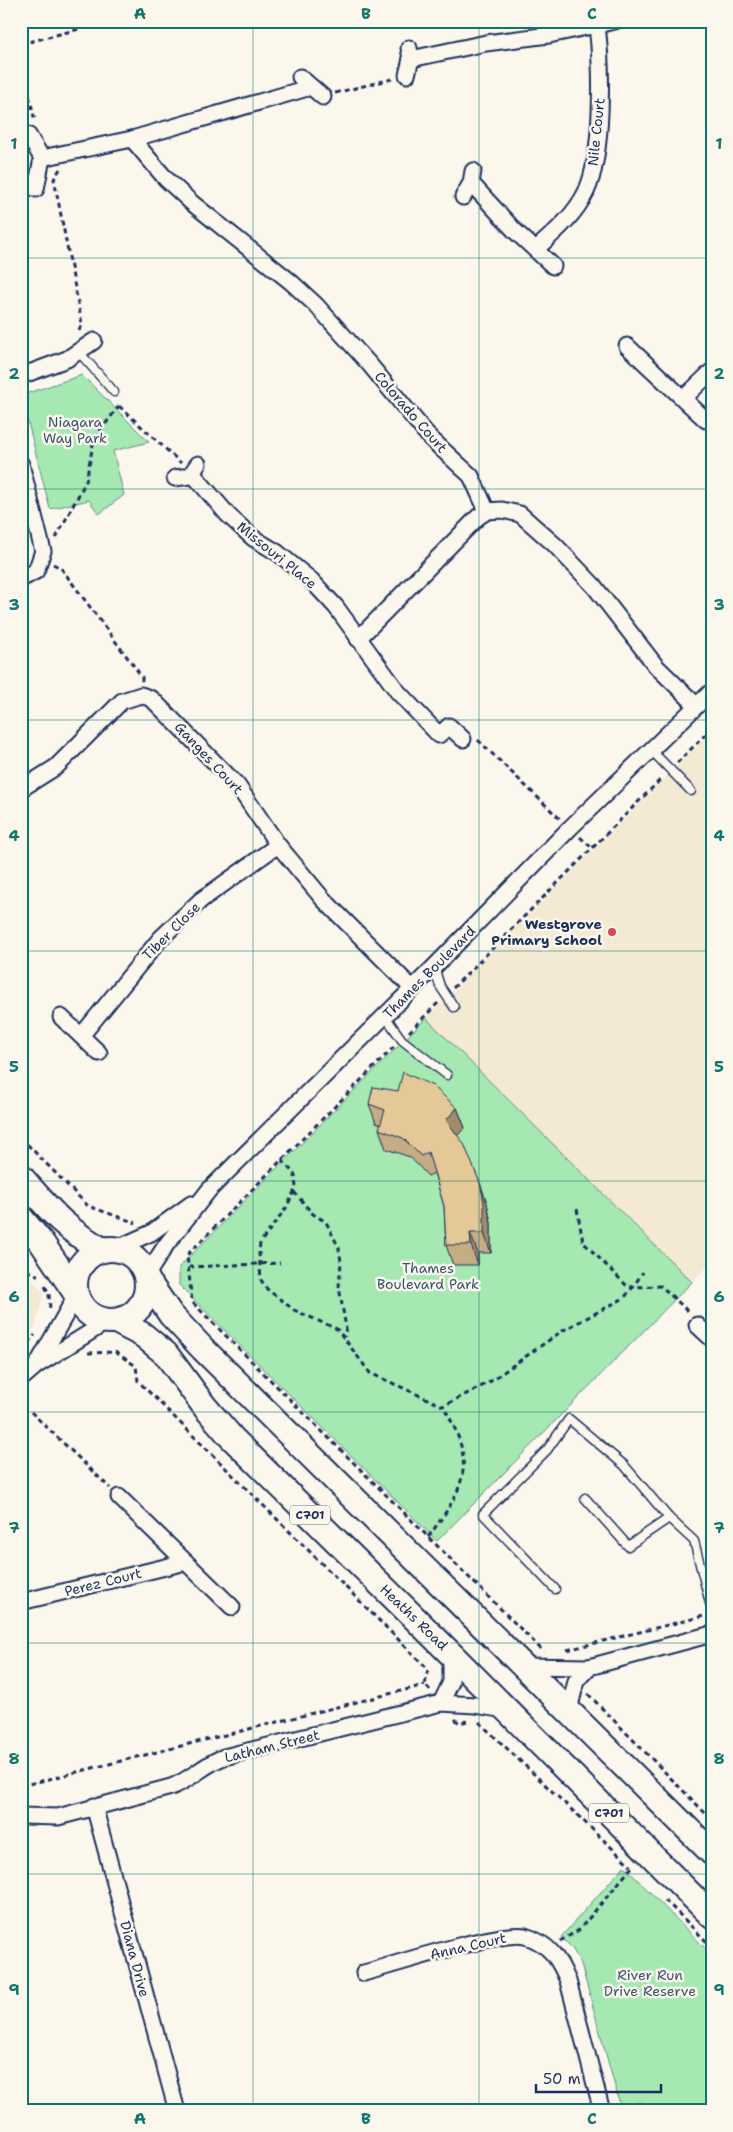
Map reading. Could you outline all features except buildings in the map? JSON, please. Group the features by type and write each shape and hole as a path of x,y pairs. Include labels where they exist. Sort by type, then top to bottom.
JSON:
{"main road":[{"path":"21,1177 72,1232 109,1250 133,1257 170,1314 198,1344 712,1854"},
{"name":"C701","path":"21,1218 42,1243 88,1313 112,1321"},
{"path":"76,1294 77,1272 83,1262 92,1254 109,1250"},
{"path":"112,1321 136,1311 146,1292 146,1278"},
{"name":"Heaths Road","path":"112,1321 143,1335 166,1354 204,1407 232,1438 712,1916"}],"street":[{"path":"407,75 410,54 549,35 615,21"},
{"name":"Nile Court","path":"536,249 568,220 587,191 595,159 598,118 601,64 597,25"},
{"path":"36,189 35,146 58,155 132,139 311,87"},
{"name":"Colorado Court","path":"132,139 166,179 192,203 276,269 316,306 370,365 430,438 472,476 487,512"},
{"path":"463,197 472,177 515,231 553,266"},
{"path":"21,376 79,352 94,342"},
{"path":"628,345 706,420"},
{"path":"684,398 712,371"},
{"path":"21,464 42,541 49,558 36,571 21,580"},
{"path":"175,478 187,477 196,468"},
{"name":"Missouri Place","path":"196,468 228,515 253,538 278,553 311,580 336,607 398,692 439,735 449,726"},
{"path":"358,638 478,517 487,512 502,510 520,514 555,545 594,586 656,666 696,705"},
{"name":"Thames Boulevard","path":"146,1278 166,1245 209,1190 434,967 570,828 712,691"},
{"path":"21,789 56,767 118,704 126,698 141,696"},
{"name":"Ganges Court","path":"141,696 156,702 237,785 278,845 323,899 412,989"},
{"path":"449,726 462,739"},
{"name":"Tiber Close","path":"81,1036 160,939 201,900 278,845"},
{"path":"61,1017 99,1053"},
{"name":"Thames Boulevard","path":"109,1250 151,1233 209,1190"},
{"path":"36,1366 76,1294"},
{"path":"21,1380 36,1366 112,1321"},
{"path":"697,1325 712,1339"},
{"path":"119,1497 232,1607"},
{"name":"Perez Court","path":"21,1602 186,1562"},
{"path":"524,1666 589,1667 712,1634"},
{"path":"441,1703 452,1682 451,1654"},
{"path":"569,1711 576,1681 589,1667"},
{"name":"Latham Street","path":"21,1816 58,1816 182,1783 210,1763 224,1757 441,1703 475,1704 507,1710"},
{"name":"Diana Drive","path":"94,1806 177,2111"},
{"name":"Anna Court","path":"364,1973 510,1935 523,1936 550,1950 560,1962 568,1981 602,2111"}],"lane":[{"path":"79,352 114,392"},
{"path":"651,750 691,791"},
{"path":"434,967 440,986 454,1007"},
{"path":"385,1016 402,1040 447,1074"},
{"path":"555,1589 483,1514 547,1450 569,1419 624,1465 668,1518 694,1540 712,1613"},
{"path":"586,1498 628,1546 668,1518"}],"path":[{"path":"21,44 110,21"},
{"path":"21,61 38,134 35,146"},
{"path":"311,87 407,75"},
{"path":"58,155 62,167 54,179 82,324 74,340 79,352"},
{"path":"114,392 119,406 196,468"},
{"path":"54,546 64,520 86,481 94,439 119,406"},
{"path":"49,558 61,568 142,677 141,696"},
{"path":"449,726 464,729 486,747 561,820"},
{"path":"560,1667 192,1302 187,1255 712,728"},
{"path":"576,833 592,848"},
{"path":"21,1138 88,1206 141,1225"},
{"path":"282,1160 295,1175 294,1192 286,1208 260,1243 260,1280 279,1299 294,1310 337,1329 370,1373 443,1406 454,1425 464,1466 461,1483 455,1500 428,1537"},
{"path":"294,1192 313,1214 326,1222 339,1248 341,1262 338,1287 346,1328 344,1337"},
{"path":"577,1209 583,1242 627,1286 661,1286 684,1306 697,1325"},
{"path":"189,1267 280,1263"},
{"path":"21,1264 32,1274 38,1275"},
{"path":"34,1268 49,1294 50,1312"},
{"path":"443,1406 488,1383 562,1331 624,1298 644,1272"},
{"path":"21,1349 40,1331"},
{"path":"88,1353 114,1352 136,1366 138,1382 428,1669 425,1685"},
{"path":"31,1412 119,1497"},
{"path":"564,1650 712,1613"},
{"path":"576,1681 712,1820"},
{"path":"425,1685 459,1723 476,1719 639,1873"},
{"path":"21,1786 425,1685"},
{"path":"550,1950 557,1942 578,1930 632,1867"},
{"path":"659,1893 712,1947"}],"shaded area":[{"name":"Westgrove Primary School","path":"712,731 712,1262 692,1282 426,1018"},
{"path":"21,1269 44,1292 35,1328 21,1342"}],"green space":[{"name":"Niagara Way Park","path":"82,375 149,442 113,451 124,495 99,514 89,500 50,509 23,403 28,393"},
{"name":"Thames Boulevard Park","path":"426,1018 692,1282 437,1541 179,1285 179,1267"},
{"name":"River Run Drive Reserve","path":"624,1866 712,1955 712,2111 643,2111 640,2102 621,2108 581,1964 572,1948 561,1937"}],"place":[{"name":"Westgrove Primary School","path":"612,932"}]}
